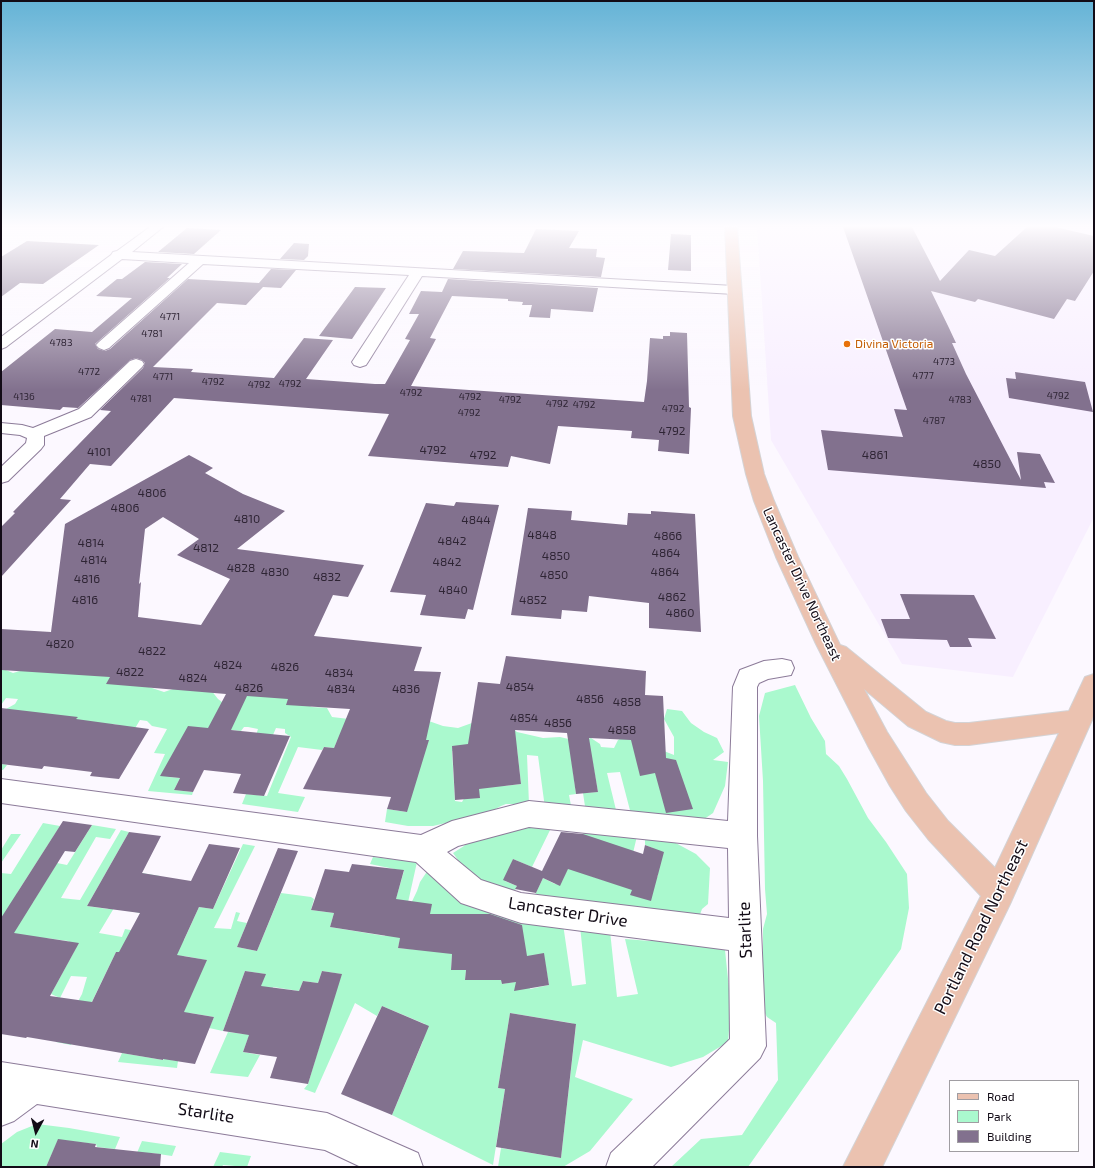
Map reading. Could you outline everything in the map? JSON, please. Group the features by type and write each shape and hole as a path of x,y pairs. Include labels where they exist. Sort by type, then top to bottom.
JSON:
{"main road":[{"name":"Lancaster Drive Northeast","path":"734,282 742,416 755,474 787,557 828,644 878,740 916,802 942,835 999,893"},
{"path":"828,644 917,719 941,731 955,734 969,734 1079,720"},
{"name":"Portland Road Northeast","path":"862,1167 999,893 1079,720 1094,684"}],"street":[{"path":"1,344 82,282"},
{"path":"104,345 176,282"},
{"path":"360,362 412,282"},
{"path":"585,282 734,290"},
{"path":"1,428 22,430 34,434 85,413 136,364"},
{"path":"1,477 35,445 36,438 34,434"},
{"name":"Starlite","path":"625,1167 748,1046 742,836 745,687 749,677 764,670 782,668"},
{"path":"1,791 423,848 452,834 529,814 742,836"},
{"name":"Lancaster Drive","path":"423,848 444,869 472,892 521,908 746,936"},
{"path":"1,1108 17,1083"},
{"name":"Starlite","path":"17,1083 327,1132 404,1167"}],"shaded area":[{"path":"761,282 1094,282 1094,517 1013,677 902,664 771,440"}],"green space":[{"path":"51,662 134,682 164,692 173,689 211,690 218,699 226,705 249,688 285,693 312,707 327,708 332,717 366,721 409,714 443,726 458,728 483,719 511,726 517,732 543,738 560,737 577,741 591,738 600,744 601,747 614,748 618,740 626,736 674,755 674,737 664,719 667,709 682,711 691,723 704,732 717,738 724,752 713,760 728,762 725,786 713,813 694,826 632,818 620,772 607,773 617,814 586,813 583,793 598,792 592,759 571,756 576,794 569,795 572,811 545,808 538,756 527,755 529,804 506,804 488,813 433,826 408,826 385,822 387,809 407,812 344,742 337,741 334,748 324,747 322,750 298,747 278,793 305,797 298,812 242,804 246,794 267,796 291,737 285,733 285,729 276,728 263,758 249,757 258,729 244,727 241,731 231,730 199,745 169,777 180,778 174,790 193,792 192,795 148,791 165,754 154,753 167,729 152,726 147,721 140,720 122,750 119,725 113,724 67,733 76,719 2,764 7,765 3,770 1,770 1,729 6,709 15,704 18,699 6,698 1,705 1,668 13,673","holes":["468,746 517,749 521,784 504,786 462,782 466,795 462,802 455,801 452,751"]},
{"path":"795,685 811,718 825,741 826,754 839,766 868,818 907,874 909,908 901,949 748,1167 671,1167 701,1139 742,1135 778,1080 776,1023 767,1017 760,1004 760,986 763,967 763,929 767,914 765,889 763,781 759,716 765,693"},
{"path":"534,821 552,826 532,867 513,859 505,881 517,886 514,893 532,901 543,878 555,884 562,881 584,832 587,830 637,836 629,870 620,867 626,849 602,842 591,876 606,881 624,872 637,873 648,884 658,876 658,862 653,848 645,845 645,836 672,841 696,854 710,868 708,904 702,909 691,939 692,945 725,950 731,1008 728,1042 703,1057 671,1067 583,1040 575,1077 633,1099 590,1151 563,1167 498,1167 501,1148 561,1158 576,1025 571,1023 510,1013 498,1088 505,1089 493,1165 392,1115 423,1041 419,1038 419,1029 425,1024 382,1006 377,1016 355,1003 315,1093 304,1089 308,1084 341,974 322,971 318,983 303,981 299,991 273,987 257,1033 250,1033 243,1052 260,1055 248,1077 210,1073 228,1032 244,1034 265,974 245,971 223,1031 209,1028 214,1017 190,1013 171,1060 178,1061 177,1068 118,1062 122,1053 163,1060 206,960 184,956 179,967 170,966 164,979 132,974 140,955 116,952 71,1045 56,1042 82,994 87,977 71,976 60,998 51,994 76,948 68,941 46,938 18,986 1,985 1,955 14,934 8,930 1,929 1,873 11,874 43,823 60,826 17,893 18,900 33,902 57,863 67,865 92,825 116,829 110,839 96,837 61,898 80,900 121,830 129,832 87,906 108,909 129,871 160,876 140,913 114,908 99,933 122,937 125,929 184,940 199,907 213,909 243,844 255,846 214,928 231,929 236,912 240,913 237,921 247,923 237,947 257,951 281,893 311,897 314,899 311,910 334,913 330,927 385,936 404,871 370,864 373,857 417,862 405,916 420,882 428,870 444,869 454,865 458,860 453,853 464,846 474,835 489,828","holes":["497,891 520,901 602,910 623,926 638,923 644,915 668,919 670,931 650,941 625,939 638,994 617,997 610,931 580,926 586,984 572,986 563,924 552,923 546,916 532,921 521,914 469,905 474,899 486,893","404,921 410,934 425,938 423,950 398,948","516,931 523,933 518,946 533,965 544,957 549,985 530,989 528,975 521,977 521,981 502,984 499,964 503,963 512,934","464,933 475,936 474,953 482,964 488,965 487,980 465,980 466,970 451,970 453,939"]},
{"path":"11,834 21,834 1,863 1,850"},
{"path":"37,1124 120,1137 115,1149 97,1147 96,1144 58,1140 46,1167 1,1167 1,1144 17,1132"},
{"path":"142,1141 176,1146 172,1156 152,1153 131,1167"},
{"path":"220,1152 251,1156 247,1167 223,1165 222,1167 213,1167"}],"building":[{"path":"1,282 47,282 43,284 20,283 1,297"},
{"path":"114,282 166,282 95,344 98,349 105,351 110,349 185,282 259,283 260,282 286,282 281,288 263,287 246,305 217,303 153,367 193,369 191,372 274,378 304,338 333,340 306,379 385,384 410,340 405,339 419,314 409,314 421,291 442,292 447,282 490,282 598,288 593,312 551,309 550,318 529,317 532,305 522,305 523,302 508,301 508,299 452,296 430,338 436,339 411,386 644,402 650,338 663,339 663,336 670,336 670,332 687,333 689,407 691,408 689,454 658,451 659,440 631,438 632,431 558,426 550,464 511,456 508,467 368,456 389,414 174,398 111,466 90,464 60,499 71,500 1,577 1,527 15,513 13,512 111,411 100,410 143,368 145,363 136,358 130,360 78,408 63,407 60,410 1,405 1,372 55,329 92,332 132,298 96,296"},
{"path":"862,282 1087,282 1075,301 1067,299 1054,319 978,299 975,302 931,291 956,343 952,343 966,374 1021,480 1017,452 1040,454 1055,483 1044,482 1046,488 828,470 821,430 903,437 894,409 907,410"},
{"path":"355,287 386,288 352,339 319,336"},
{"path":"1015,372 1085,382 1093,412 1009,398 1006,378 1016,379"},
{"path":"189,455 213,468 205,473 243,494 285,511 237,549 364,565 348,597 333,595 314,636 422,647 414,671 441,672 426,740 429,740 407,812 387,809 391,797 303,789 324,747 334,748 350,709 286,705 288,699 247,696 231,730 290,736 264,796 233,793 241,774 204,770 193,792 174,790 180,778 160,776 188,726 208,728 226,694 106,684 110,677 1,670 1,629 51,632 65,524","holes":["163,517 199,539 177,555 230,579 201,625 138,617 141,582 139,584 145,529"]},
{"path":"456,502 499,505 473,610 468,609 465,619 420,615 426,595 390,592 426,503 454,506"},
{"path":"528,508 572,511 571,520 627,525 628,513 651,514 651,511 695,514 701,632 649,628 649,603 589,596 587,612 562,610 561,619 511,615"},
{"path":"900,594 974,595 996,639 968,638 972,647 950,647 947,640 888,638 881,619 910,619"},
{"path":"506,656 646,671 645,695 663,696 666,758 676,760 693,809 666,813 655,773 640,776 631,740 589,738 598,792 576,794 567,733 515,730 521,784 479,789 480,798 455,800 452,746 468,744 478,682 500,684"},
{"path":"1,708 78,717 76,719 149,729 119,779 90,776 92,772 44,766 42,769 1,764"},
{"path":"63,821 92,825 75,852 65,851 14,933 79,943 50,996 92,1002 116,952 119,952 140,913 87,906 129,832 161,836 142,873 191,881 209,844 240,848 213,909 199,907 177,955 207,960 184,1012 214,1017 195,1064 1,1034 1,918"},
{"path":"561,832 583,834 643,854 645,845 664,852 651,901 630,895 632,890 568,869 560,886 543,878 536,893 515,889 517,886 503,880 513,859 542,871"},
{"path":"278,848 298,851 257,951 237,947"},
{"path":"352,864 404,870 396,899 432,904 430,914 490,914 522,925 527,956 544,953 549,985 514,991 516,982 502,984 501,980 465,980 466,970 451,970 452,954 398,948 400,938 330,927 334,913 311,910 325,869 349,872"},
{"path":"245,971 266,974 261,986 299,991 303,981 318,983 322,971 342,974 308,1084 270,1078 277,1057 243,1052 249,1035 223,1031"},
{"path":"382,1006 429,1026 392,1115 341,1094"},
{"path":"510,1013 576,1024 561,1158 496,1147 505,1089 498,1088"},
{"path":"58,1139 96,1144 95,1147 161,1154 160,1167 46,1167"}],"place":[{"name":"Divina Victoria","path":"847,344"}]}
